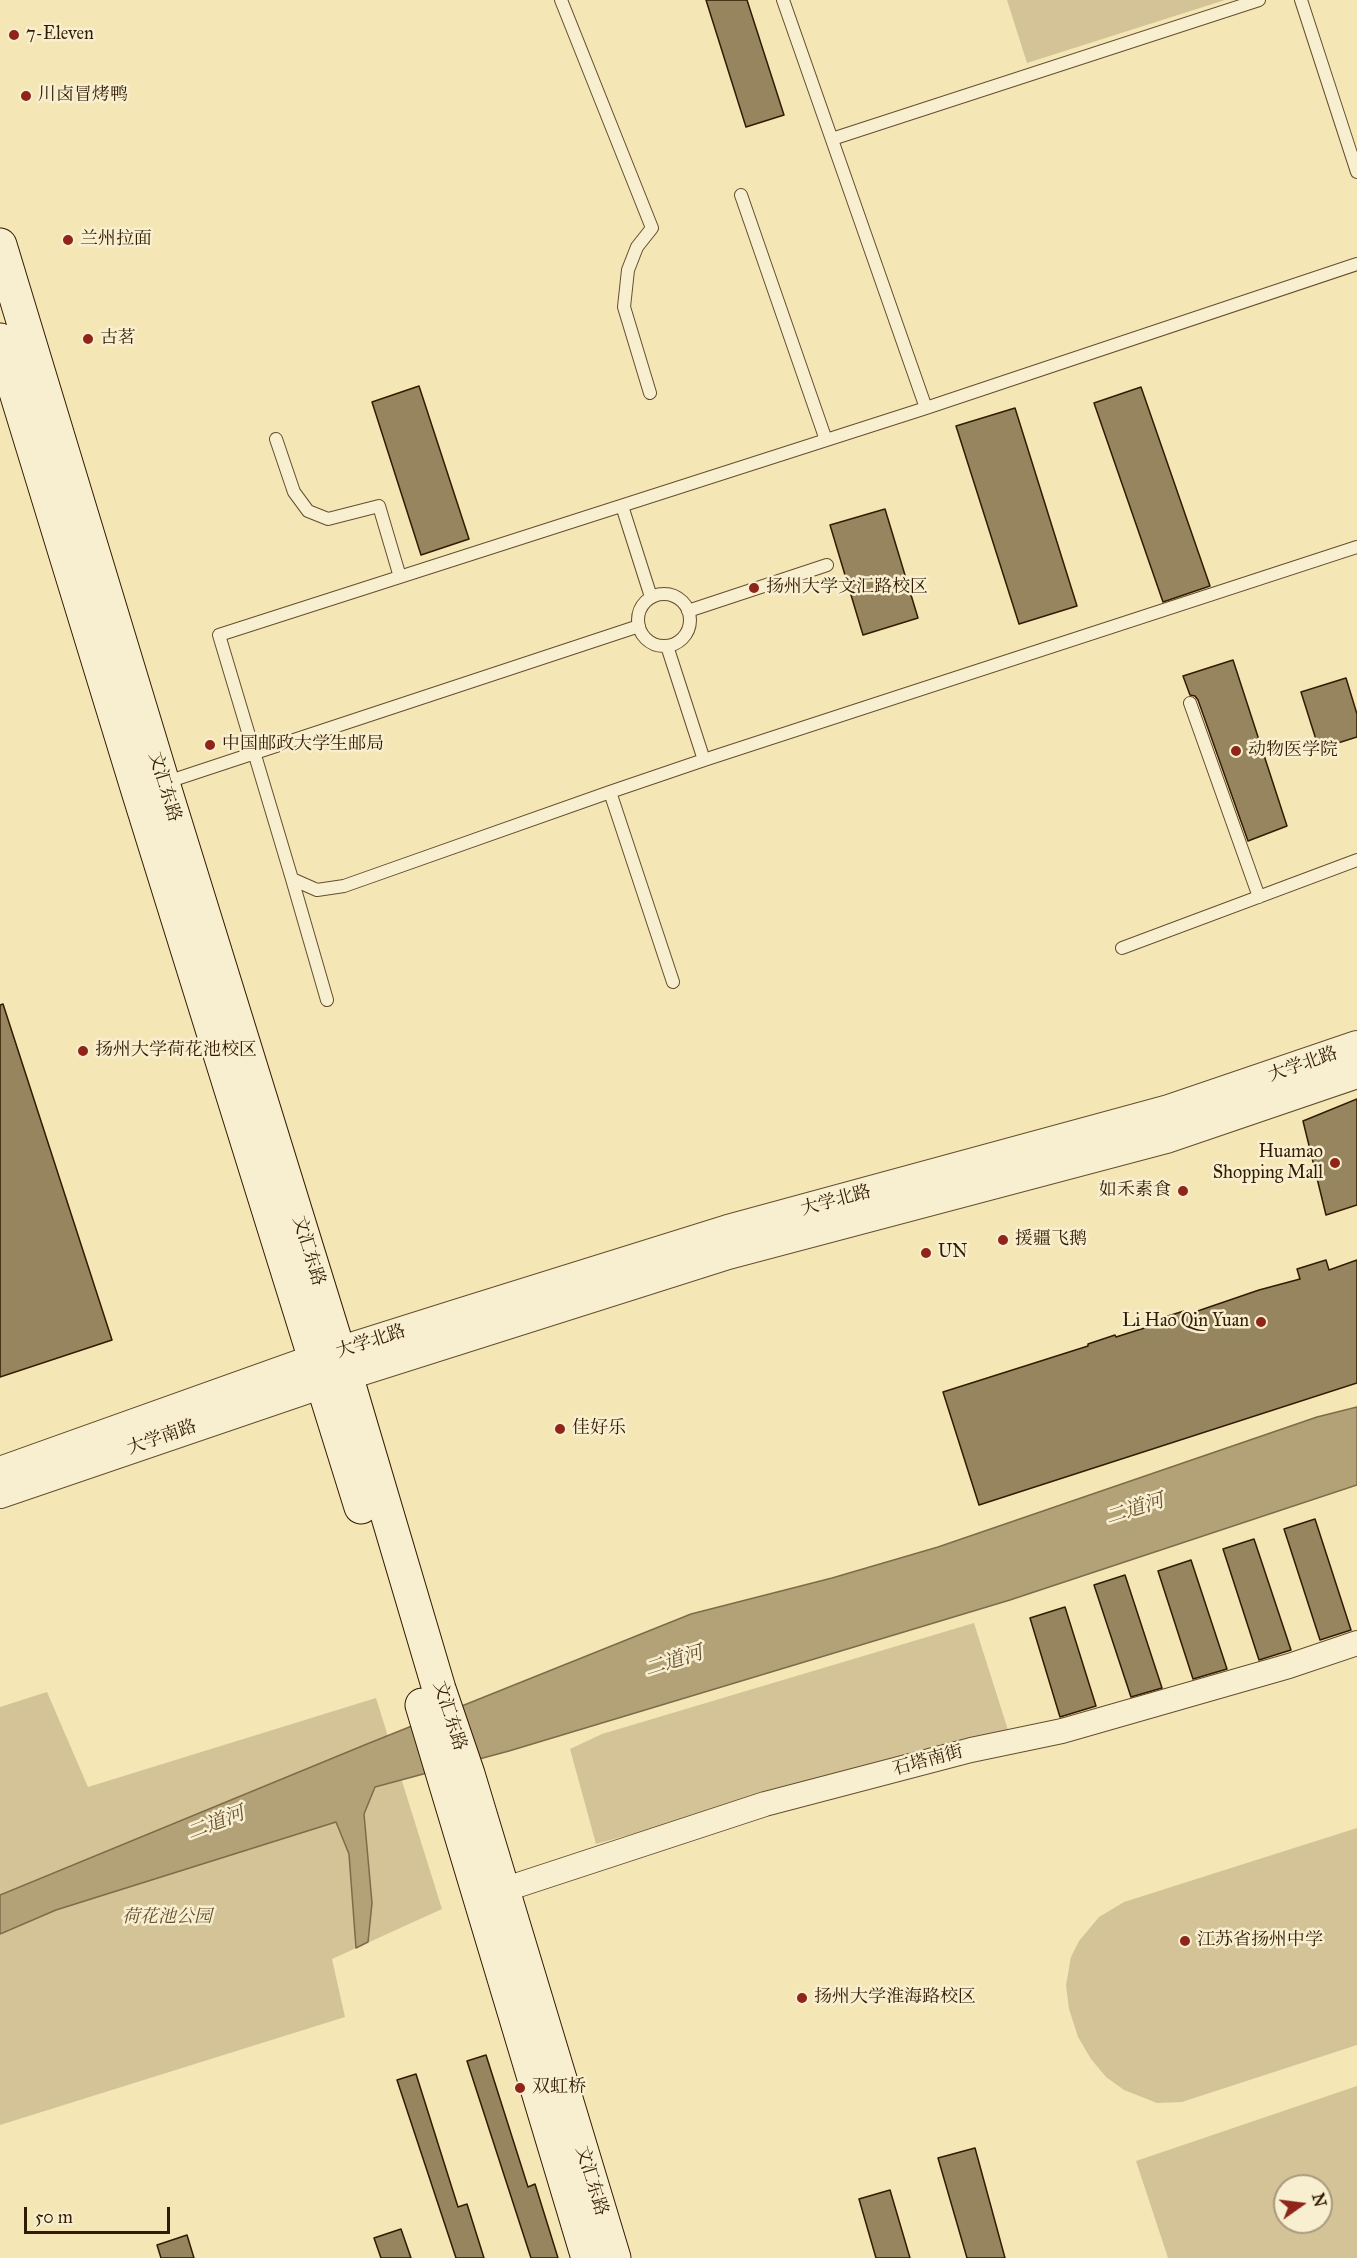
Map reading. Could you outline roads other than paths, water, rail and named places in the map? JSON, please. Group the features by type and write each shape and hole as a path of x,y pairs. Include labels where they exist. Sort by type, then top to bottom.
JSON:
{"main road":[{"name":"文汇东路","path":"0,245 150,787"},
{"name":"文汇东路","path":"0,340 150,787 332,1368 456,1779 588,2258"},
{"name":"文汇东路","path":"456,1779 503,1890 614,2258"}],"street":[{"name":"大学北路","path":"332,1368 728,1230 1169,1110 1357,1046"},
{"name":"大学北路","path":"332,1368 728,1254 1166,1138 1357,1073"},
{"name":"大学南路","path":"0,1472 332,1368"},
{"name":"大学南路","path":"0,1493 332,1368"},
{"name":"石塔南街","path":"503,1890 765,1804 971,1750 1062,1731 1289,1666 1357,1643"}],"lane":[{"path":"561,0 652,228 637,247 628,270 624,306 650,393"},
{"path":"783,0 926,408"},
{"path":"832,139 1259,0"},
{"path":"1300,0 1357,172"},
{"path":"741,195 826,440"},
{"path":"327,1000 219,635 926,408 1357,264"},
{"path":"276,439 294,492 308,511 328,519 379,506 400,577"},
{"path":"622,506 651,597"},
{"path":"292,879 317,890 344,886 704,760 1357,547"},
{"path":"688,611 827,565"},
{"path":"669,594 677,597 688,611 690,620 683,637 667,646 650,642 639,626 640,610 651,597 669,594"},
{"path":"150,787 639,626"},
{"path":"667,646 704,760"},
{"path":"1190,703 1259,897"},
{"path":"610,792 673,982"},
{"path":"1122,948 1357,860"}],"water":[{"name":"二道河","path":"1357,1407 1357,1485 1010,1600 509,1751 375,1787 364,1814 372,1903 368,1942 356,1948 349,1854 336,1822 56,1910 0,1934 0,1895 691,1614 832,1578 938,1547 1317,1417"}],"place":[{"name":"7-Eleven","path":"14,35"},
{"name":"川卤冒烤鸭","path":"26,96"},
{"name":"兰州拉面","path":"68,240"},
{"name":"古茗","path":"88,339"},
{"name":"扬州大学文汇路校区","path":"754,588"},
{"name":"中国邮政大学生邮局","path":"210,745"},
{"name":"动物医学院","path":"1236,751"},
{"name":"扬州大学荷花池校区","path":"83,1051"},
{"name":"Huamao Shopping Mall","path":"1335,1163"},
{"name":"如禾素食","path":"1183,1191"},
{"name":"援疆飞鹅","path":"1003,1240"},
{"name":"UN","path":"926,1253"},
{"name":"Li Hao Qin Yuan","path":"1261,1322"},
{"name":"佳好乐","path":"560,1429"},
{"name":"江苏省扬州中学","path":"1185,1941"},
{"name":"扬州大学淮海路校区","path":"802,1998"},
{"name":"双虹桥","path":"520,2088"}],"park label":[{"name":"荷花池公园","path":"167,1918"}]}
